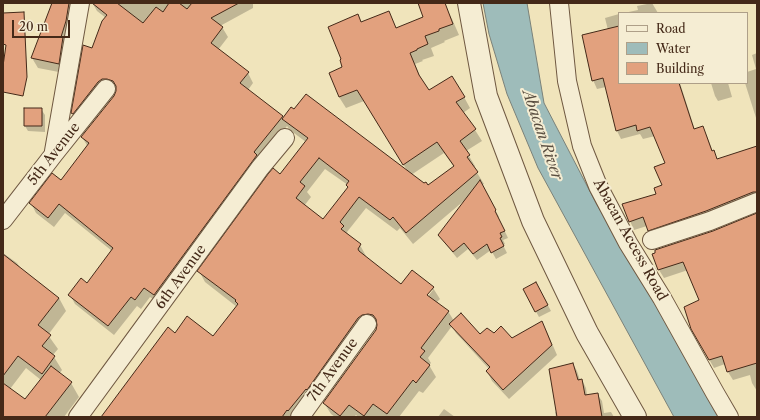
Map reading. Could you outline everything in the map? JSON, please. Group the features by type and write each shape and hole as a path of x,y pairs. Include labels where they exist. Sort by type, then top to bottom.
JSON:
{"street":[{"path":"54,154 80,3"},
{"path":"469,3 486,96 533,221 587,333 635,417"},
{"name":"Abacan Access Road","path":"559,3 568,81 582,146 598,186 628,243 662,298 729,417"},
{"name":"5th Avenue","path":"3,220 106,89"},
{"name":"6th Avenue","path":"78,417 260,168 285,138"},
{"path":"652,240 710,221 757,202"},
{"name":"7th Avenue","path":"300,417 367,324"}],"water":[{"name":"Abacan River","path":"483,3 527,3 544,103 597,205 686,348 724,417 674,417 538,168 507,94 489,34"}],"building":[{"path":"52,3 69,3 66,21 61,37 63,37 59,64 31,58"},
{"path":"92,3 117,3 143,23 156,7 163,12 169,3 179,3 187,9 192,3 239,3 211,18 223,27 211,43 249,72 240,83 283,116 254,152 257,155 154,295 144,288 135,300 131,297 108,326 68,295 81,278 87,283 113,248 59,204 48,218 29,203 52,173 61,180 89,143 81,137 114,96 116,91 116,86 113,81 102,79 73,114 71,113 83,45 92,48 102,21 107,15"},
{"path":"418,3 445,3 453,24 425,36 428,44 410,53 419,75 429,90 452,76 465,97 456,102 476,129 460,141 470,155 467,157 478,172 406,233 393,217 390,220 359,197 340,222 344,226 341,229 361,244 358,249 359,251 401,284 412,270 434,287 427,295 449,311 421,348 425,351 420,357 430,365 416,383 413,380 387,414 373,404 364,416 349,405 340,416 323,403 376,330 376,319 373,315 368,314 362,315 358,318 307,390 306,389 282,417 101,417 168,327 175,333 187,316 213,336 238,304 235,301 236,300 197,271 273,168 280,174 308,138 282,119 291,107 294,109 306,94 424,183 426,182 428,185 454,166 437,142 403,165 357,90 339,97 329,73 342,67 341,59 328,27 358,14 361,22 389,11 396,28 423,17","holes":["319,158 349,181 346,185 348,187 323,219 296,198 305,186 300,182"]},
{"path":"24,12 27,77 23,96 3,92 3,66 6,45 3,44 3,13"},
{"path":"618,26 618,84 679,84 694,129 703,126 712,151 714,150 717,159 757,146 757,192 753,192 706,211 648,231 643,217 629,222 622,204 656,194 654,188 662,185 654,167 665,163 650,127 637,131 636,125 616,131 603,78 592,81 582,35"},
{"path":"24,108 42,108 42,126 24,126"},
{"path":"480,180 505,231 500,233 502,237 500,238 504,246 491,253 487,244 473,254 464,243 453,252 438,235"},
{"path":"757,213 757,363 727,372 722,356 709,360 691,329 684,307 699,300 683,262 658,270 652,254 655,253 655,250 713,231"},
{"path":"3,254 59,298 38,325 51,335 42,346 55,356 42,374 18,356 3,376"},
{"path":"536,282 548,305 535,312 523,289"},
{"path":"461,313 480,334 487,328 494,333 501,326 512,338 542,321 552,345 503,390 486,371 490,367 449,324"},
{"path":"573,363 578,380 582,379 585,395 598,393 602,417 557,417 549,369"},
{"path":"51,366 72,382 45,417 3,417 3,383 25,399"}]}
